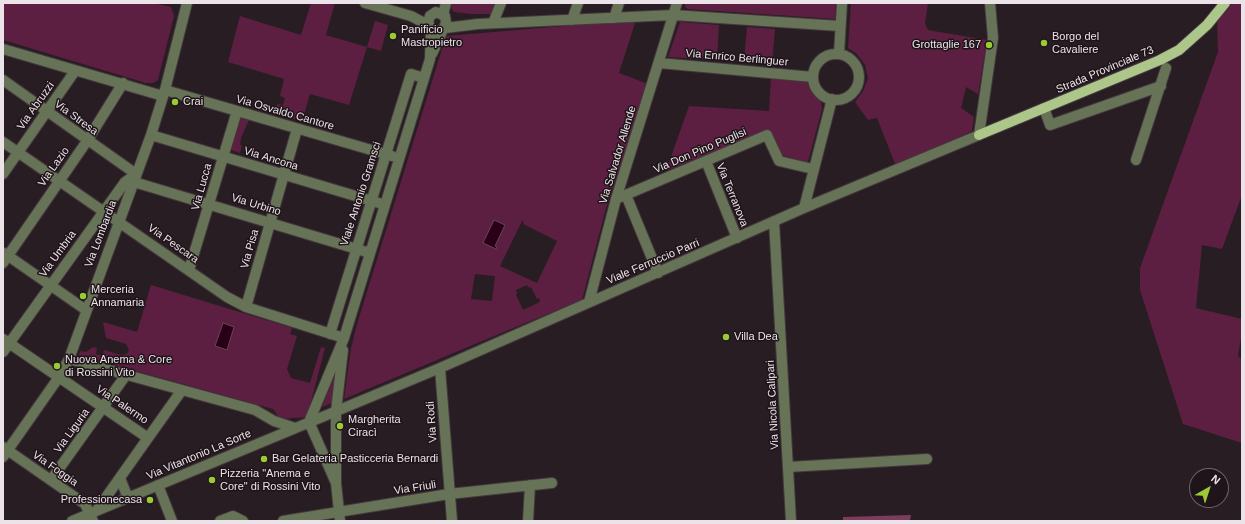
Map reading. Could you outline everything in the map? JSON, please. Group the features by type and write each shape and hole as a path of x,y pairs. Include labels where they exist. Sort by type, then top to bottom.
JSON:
{"main road":[{"name":"Strada Provinciale 73","path":"979,135 1160,60 1179,50 1207,25 1225,3"}],"street":[{"name":"Via Lombardia","path":"5,451 59,377 69,359 151,135 164,93 187,3"},
{"path":"336,484 309,422 344,338 430,59 437,22 438,3"},
{"path":"437,22 446,3"},
{"path":"493,23 501,3"},
{"path":"572,20 578,3"},
{"path":"614,18 620,3"},
{"path":"671,3 673,15"},
{"name":"Via Salvador Allende","path":"588,302 621,197 677,3"},
{"path":"839,54 842,3"},
{"path":"979,135 994,38 990,3"},
{"path":"370,4 437,22 478,24 673,15 840,26"},
{"name":"Via Osvaldo Cantore","path":"3,49 75,71 237,111 399,159"},
{"path":"834,54 839,54 853,62 858,72 858,83 848,96 832,99 818,92 813,77 816,66 823,58 834,54"},
{"name":"Via Enrico Berlinguer","path":"659,63 813,77"},
{"path":"1136,160 1166,68"},
{"name":"Via Abruzzi","path":"3,174 75,71"},
{"name":"Viale Antonio Gramsci","path":"330,334 373,202 411,74 424,78"},
{"name":"Via Stresa","path":"3,80 87,140 135,178"},
{"name":"Via Lazio","path":"5,258 87,140 123,83"},
{"path":"1044,108 1050,125 1161,86"},
{"path":"804,208 832,99"},
{"name":"Via Lucca","path":"189,270 237,111"},
{"name":"Via Pisa","path":"246,307 298,129"},
{"name":"Via Ancona","path":"151,135 385,205"},
{"name":"Via Don Pino Puglisi","path":"621,197 767,135 779,161 813,169"},
{"name":"Viale Ferruccio Parri","path":"336,411 440,368 804,208 979,135"},
{"name":"Via Pescara","path":"3,142 104,210 227,297 246,307 344,338"},
{"name":"Via Terranova","path":"706,161 737,238"},
{"name":"Via Urbino","path":"135,178 210,204 370,253"},
{"name":"Via Umbria","path":"3,352 6,341 49,286 125,182 135,178"},
{"path":"621,197 658,273"},
{"name":"Via Nicola Calipari","path":"774,221 791,521"},
{"path":"5,258 86,310"},
{"path":"340,517 336,484 336,411 344,338"},
{"name":"Via Palermo","path":"6,341 148,438"},
{"path":"69,359 255,410 274,421 295,428"},
{"name":"Via Rodi","path":"440,368 452,521"},
{"name":"Via Liguria","path":"52,480 126,375"},
{"path":"93,515 182,390"},
{"name":"Via Vitantonio La Sorte","path":"72,521 93,515 158,485 336,411"},
{"path":"266,415 274,436"},
{"name":"Via Foggia","path":"5,451 52,480 85,504 93,515"},
{"path":"788,467 927,459"},
{"path":"120,478 128,498"},
{"name":"Via Friuli","path":"283,521 340,517 449,494 552,483"},
{"path":"158,485 172,521"},
{"path":"528,521 530,485"},
{"path":"220,521 233,516 243,521"}],"shaded area":[{"path":"3,3 153,3 171,7 174,16 158,80 153,83 146,83 3,40"},
{"path":"311,3 335,3 326,35 367,47 349,105 310,94 302,121 275,113 277,104 283,105 285,98 280,96 284,79 228,62 240,16 301,35"},
{"path":"452,3 497,3 493,14 471,14 454,12 451,8"},
{"path":"685,3 836,3 835,19 688,9 685,7"},
{"path":"851,3 928,3 925,23 928,30 987,40 978,94 966,87 961,108 974,117 972,131 896,166 877,118 868,120 855,102 863,91 868,78 865,65 856,53 848,48"},
{"path":"1227,3 1242,3 1242,195 1222,249 1202,245 1196,308 1242,319 1242,333 1238,355 1242,361 1242,443 1183,424 1140,290 1140,268 1218,52 1217,20"},
{"path":"636,20 619,73 648,84 606,208 582,300 344,399 351,348 357,324 446,36","holes":["522,221 524,222 523,224 557,241 537,283 500,266","475,274 495,276 492,301 471,299","527,285 529,288 531,287 537,299 539,298 540,301 523,310 516,295 516,290"]},
{"path":"375,21 388,25 381,51 367,47"},
{"path":"680,22 719,25 717,60 668,57"},
{"path":"747,27 775,29 772,65 744,62"},
{"path":"771,77 806,80 814,95 821,101 822,109 808,162 780,155 768,130 666,171 689,106 769,111"},
{"path":"241,118 249,120 241,138 240,145 242,145 240,153 231,150"},
{"path":"494,220 505,225 495,246 497,247 496,249 483,243"},
{"path":"151,285 292,328 290,334 297,336 287,369 291,378 310,383 321,347 325,348 307,417 280,419 273,409 79,355 80,351 86,352 93,347 97,348 96,354 102,356 104,350 121,355 127,354 129,350 126,344 106,338 103,322 137,332"},
{"path":"223,323 234,327 227,350 215,346"},
{"path":"336,371 332,403 322,407"},
{"path":"911,515 910,521 843,521 843,517"}],"place":[{"name":"Panificio Mastropietro","path":"393,36"},
{"name":"Borgo del Cavaliere","path":"1044,43"},
{"name":"Grottaglie 167","path":"989,45"},
{"name":"Crai","path":"175,102"},
{"name":"Merceria Annamaria","path":"83,296"},
{"name":"Villa Dea","path":"726,337"},
{"name":"Nuova Anema & Core di Rossini Vito","path":"57,366"},
{"name":"Margherita Ciracì","path":"340,426"},
{"name":"Bar Gelateria Pasticceria Bernardi","path":"264,459"},
{"name":"Pizzeria \"Anema e Core\" di Rossini Vito","path":"212,480"},
{"name":"Professionecasa","path":"150,500"}]}
